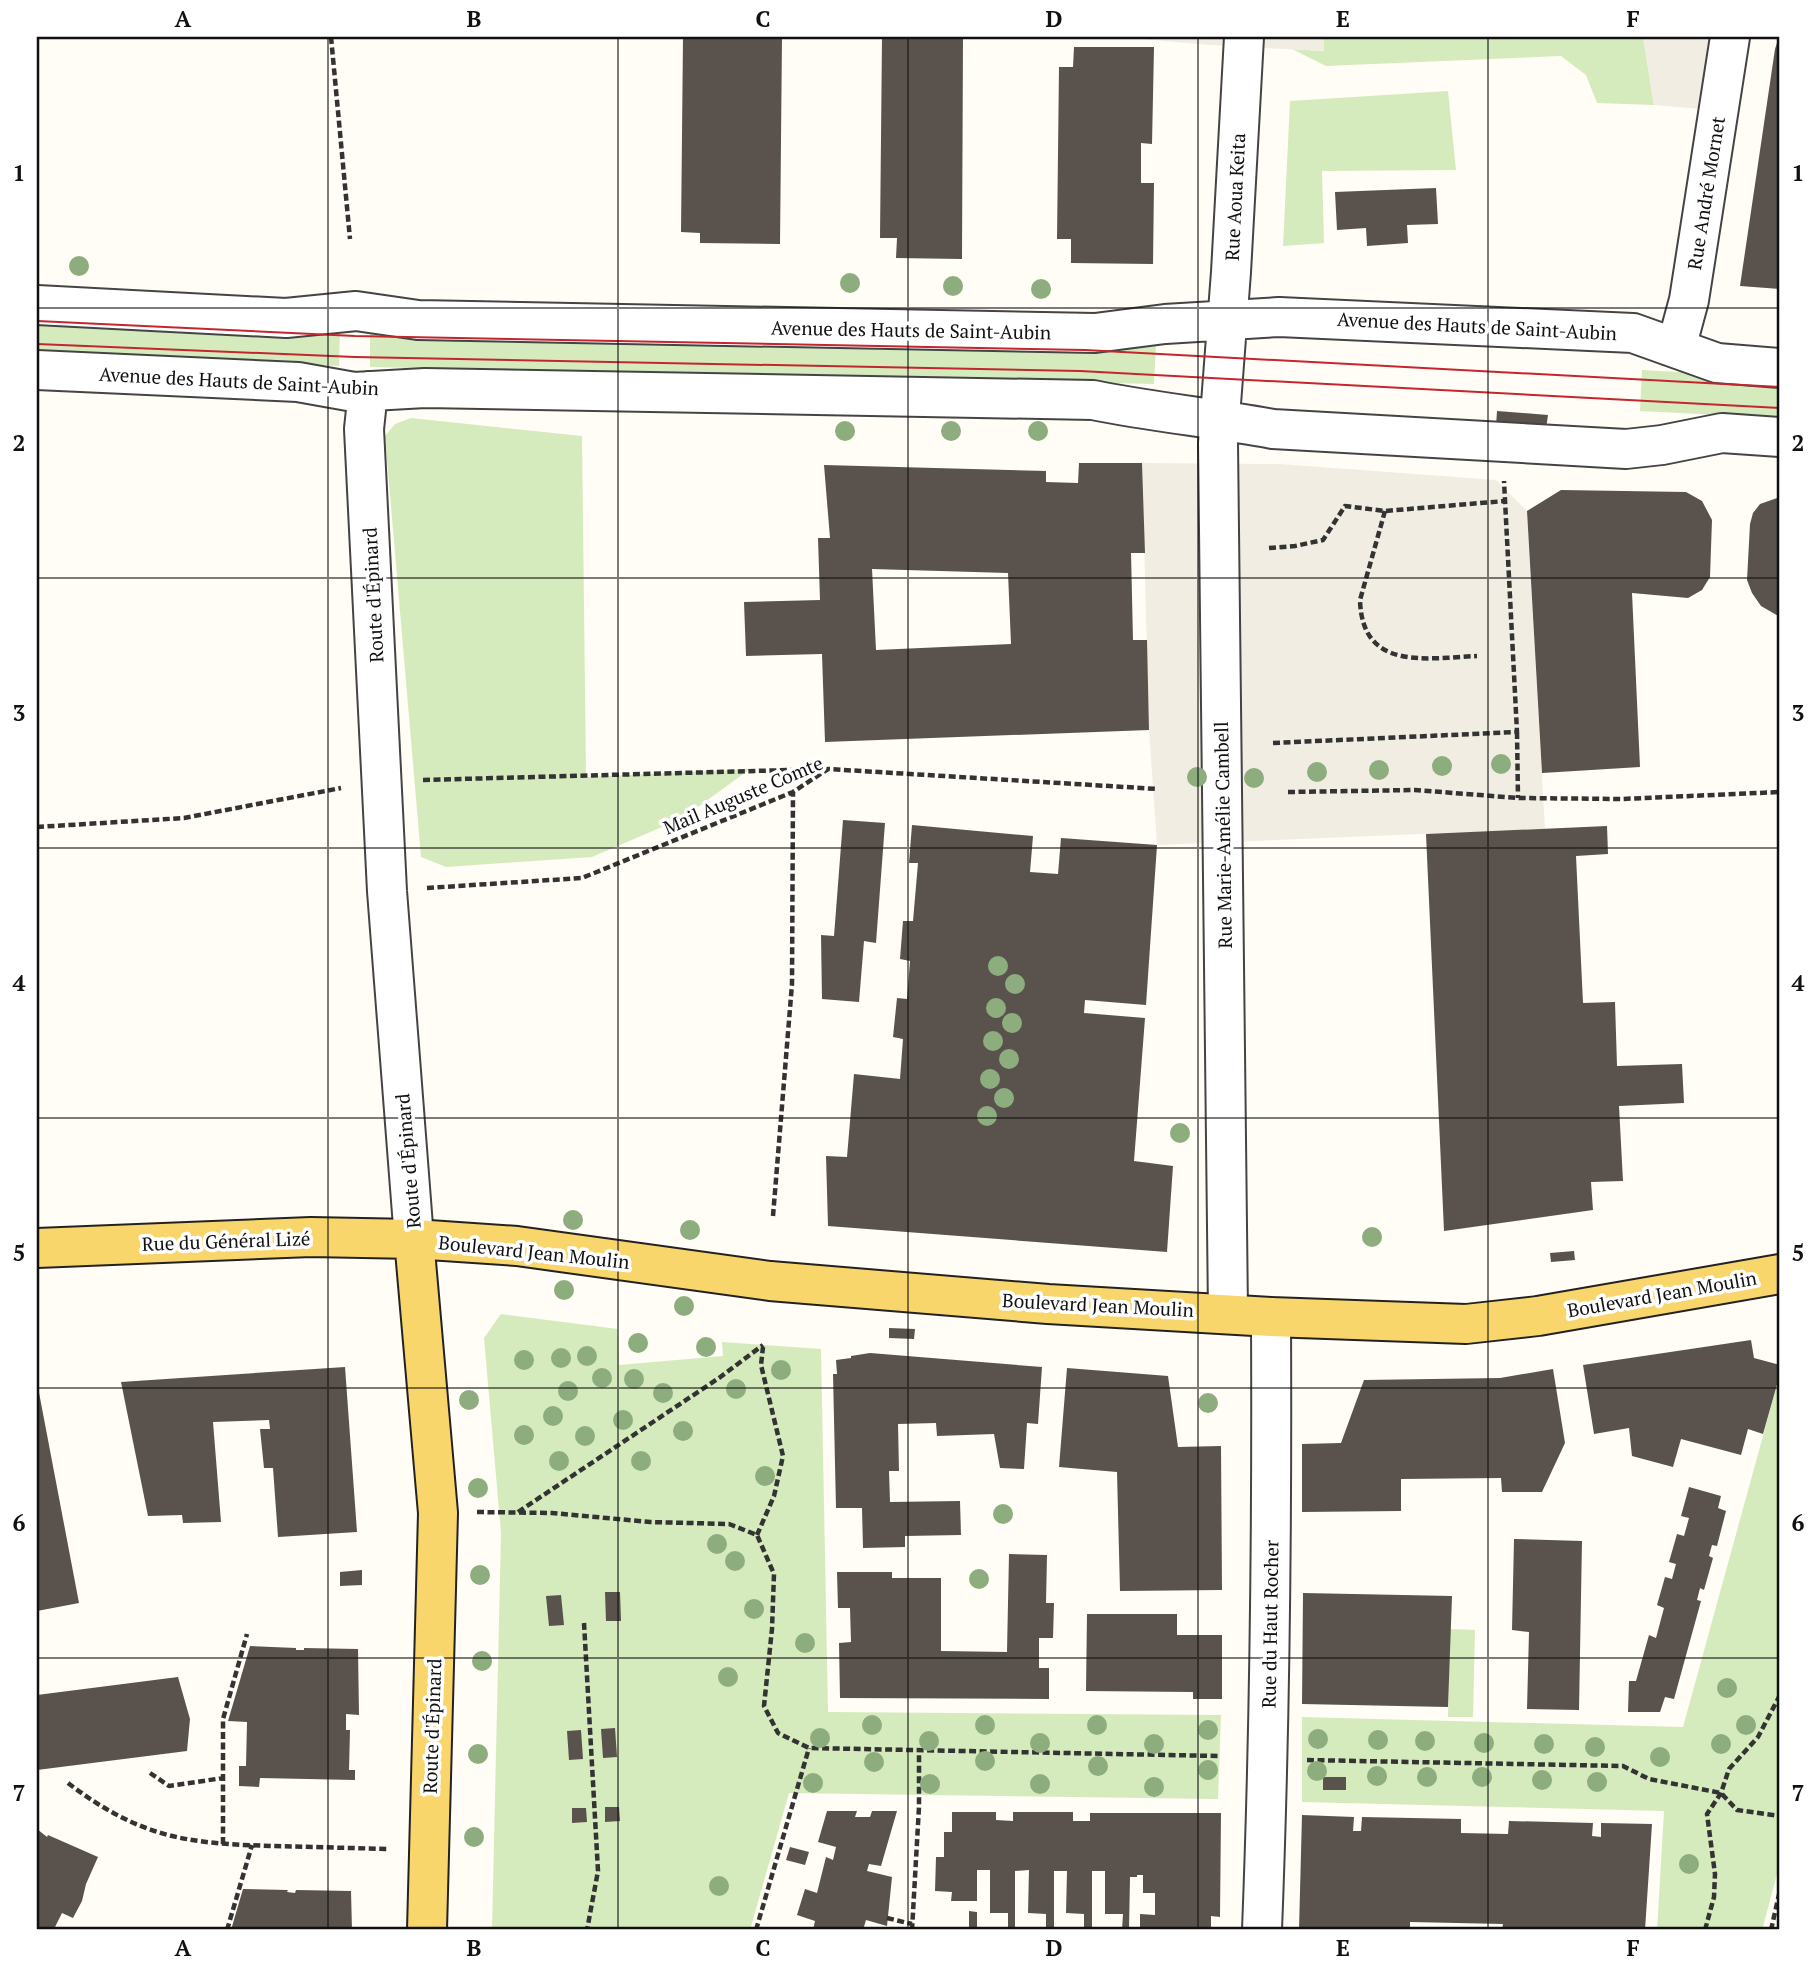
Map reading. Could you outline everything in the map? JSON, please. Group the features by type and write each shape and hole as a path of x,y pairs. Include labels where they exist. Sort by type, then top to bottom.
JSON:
{"main road":[{"name":"Rue du Général Lizé","path":"37,1248 311,1237 414,1239"},
{"name":"Boulevard Jean Moulin","path":"414,1239 517,1247 770,1281 1048,1304 1271,1317 1466,1324 1538,1315 1780,1274"},
{"name":"Route d'Épinard","path":"414,1239 438,1513 427,1930"}],"street":[{"name":"Rue Aoua Keita","path":"1225,357 1244,37"},
{"name":"Rue André Mornet","path":"1676,348 1689,300 1730,37"},
{"name":"Avenue des Hauts de Saint-Aubin","path":"37,305 286,318 356,311 418,320 1095,333 1165,324 1279,317 1633,333 1717,363 1780,368"},
{"name":"Rue Marie-Amélie Cambell","path":"1225,357 1219,419 1228,1313"},
{"name":"Avenue des Hauts de Saint-Aubin","path":"37,370 298,382 354,392 425,388 1093,400 1159,413 1219,419 1273,429 1626,449 1722,433 1780,438"},
{"name":"Route d'Épinard","path":"368,391 364,429 387,891 414,1239"},
{"name":"Rue du Haut Rocher","path":"1262,1930 1268,1786 1271,1317"}],"path":[{"path":"331,37 350,239"},
{"path":"1504,479 1518,799"},
{"path":"1269,548 1323,540 1345,506 1385,511 1505,501"},
{"path":"1385,511 1360,600 1360,615 1369,634 1384,650 1397,656 1412,659 1478,656"},
{"path":"1273,743 1517,732"},
{"path":"37,827 184,818 382,780 828,769"},
{"name":"Mail Auguste Comte","path":"387,891 582,878 793,792 828,769 1158,789"},
{"path":"1289,792 1415,790 1518,799 1622,799 1780,792"},
{"path":"773,1216 792,984 793,792"},
{"path":"516,1513 719,1378 763,1345 761,1365 783,1456 774,1496 757,1535"},
{"path":"489,1512 552,1513 650,1522 729,1524 757,1535 774,1574 772,1629 764,1706 778,1733 809,1748 1219,1756"},
{"path":"584,1623 598,1871 587,1930"},
{"path":"223,1844 223,1719 247,1634"},
{"path":"1705,1930 1714,1897 1715,1874 1707,1814 1721,1793 1729,1769 1758,1737 1780,1695"},
{"path":"756,1930 809,1748"},
{"path":"887,1918 912,1927 919,1807 919,1750"},
{"path":"1305,1760 1623,1766 1649,1779 1721,1793 1737,1810 1780,1816"},
{"path":"150,1773 169,1786 223,1778"},
{"path":"68,1783 94,1803 129,1822 166,1835 223,1844 393,1849"},
{"path":"227,1930 252,1845"},
{"path":"1770,1930 1780,1890"}],"green space":[{"path":"1324,37 1643,37 1654,105 1597,103 1586,75 1561,56 1326,66 1292,49 1324,51"},
{"path":"1448,91 1456,170 1322,171 1324,243 1283,246 1290,101"},
{"path":"37,314 340,326 339,366 37,353"},
{"path":"370,326 1156,343 1154,384 370,367"},
{"path":"1642,370 1780,378 1780,418 1640,411"},
{"path":"411,418 582,436 586,777 750,769 683,818 592,857 446,867 421,857 385,436 395,424"},
{"path":"501,1314 618,1329 619,1365 723,1356 722,1342 821,1349 828,1712 1221,1715 1218,1799 789,1793 750,1930 492,1930 501,1533 484,1338"},
{"path":"1780,1374 1780,1863 1762,1930 1657,1930 1664,1811 1302,1802 1302,1717 1683,1727"},
{"path":"1450,1629 1475,1630 1473,1717 1448,1717"}],"shaded area":[{"path":"1118,37 1324,37 1324,51 1210,45"},
{"path":"1643,37 1714,37 1702,109 1654,105"},
{"path":"1142,463 1280,464 1496,480 1527,511 1545,829 1157,845 1149,730"}],"building":[{"path":"683,37 782,37 780,244 700,243 700,233 681,232"},
{"path":"882,37 963,37 962,259 896,258 897,238 880,238"},
{"path":"1779,37 1780,289 1740,286 1775,49"},
{"path":"1074,47 1154,47 1152,144 1141,143 1141,183 1154,183 1153,264 1071,263 1071,239 1057,239 1059,67 1073,67"},
{"path":"1436,188 1438,224 1407,225 1408,243 1367,246 1366,228 1337,230 1335,192"},
{"path":"1497,411 1548,415 1546,429 1496,426"},
{"path":"1079,463 1142,463 1145,553 1131,553 1133,640 1147,640 1149,730 825,742 822,654 746,656 744,602 820,600 818,538 830,538 824,465 1046,471 1046,482 1078,483","holes":["872,569 1008,573 1011,644 876,650"]},
{"path":"1561,490 1686,492 1702,501 1712,520 1710,577 1702,590 1688,598 1632,593 1640,767 1542,773 1527,511"},
{"path":"1780,497 1780,617 1761,606 1747,580 1753,513 1760,504"},
{"path":"843,820 885,823 876,943 864,941 859,1002 822,999 821,935 834,936"},
{"path":"912,825 1033,836 1030,872 1058,874 1061,838 1157,845 1146,1005 1085,1000 1084,1013 1145,1018 1134,1161 1173,1166 1167,1252 828,1226 826,1156 847,1157 854,1074 900,1079 903,1039 893,1037 897,998 907,999 910,961 900,959 903,921 913,921 918,863 909,863"},
{"path":"1607,826 1608,854 1576,856 1583,1003 1615,1002 1617,1066 1682,1064 1684,1103 1619,1106 1623,1181 1591,1182 1593,1210 1444,1231 1426,834"},
{"path":"1574,1251 1575,1260 1551,1262 1550,1253"},
{"path":"889,1328 915,1329 914,1339 889,1338"},
{"path":"1751,1340 1754,1358 1780,1365 1780,1374 1763,1434 1748,1429 1741,1455 1681,1439 1673,1467 1632,1456 1629,1428 1594,1434 1583,1365"},
{"path":"870,1353 1042,1367 1038,1424 1027,1423 1024,1469 1000,1468 994,1434 937,1436 936,1423 898,1424 899,1471 889,1471 890,1502 960,1501 961,1535 905,1536 905,1547 863,1548 862,1508 836,1508 833,1374 837,1374 836,1360"},
{"path":"345,1367 357,1532 278,1537 273,1468 264,1468 260,1429 270,1429 269,1420 213,1422 221,1522 183,1523 182,1515 148,1516 121,1382"},
{"path":"1067,1368 1168,1376 1178,1447 1221,1446 1222,1590 1120,1591 1117,1472 1059,1467"},
{"path":"1553,1369 1565,1443 1542,1492 1502,1492 1501,1478 1401,1479 1401,1511 1302,1512 1302,1444 1341,1443 1364,1380 1500,1378"},
{"path":"37,1382 79,1603 37,1611"},
{"path":"1689,1487 1721,1496 1718,1508 1726,1511 1717,1546 1712,1545 1709,1556 1713,1558 1704,1590 1700,1588 1697,1600 1701,1601 1674,1699 1665,1697 1660,1712 1628,1712 1629,1681 1636,1681 1649,1635 1656,1638 1664,1608 1657,1605 1665,1577 1672,1579 1676,1564 1669,1562 1677,1534 1684,1536 1689,1518 1681,1516"},
{"path":"1514,1539 1582,1541 1579,1710 1527,1709 1529,1632 1512,1630"},
{"path":"1009,1554 1047,1555 1046,1603 1054,1603 1053,1638 1039,1638 1039,1668 1049,1668 1049,1699 840,1698 839,1643 851,1642 850,1608 838,1608 837,1572 892,1572 892,1578 941,1578 941,1651 1007,1652"},
{"path":"362,1570 362,1585 340,1586 340,1572"},
{"path":"605,1592 620,1592 621,1621 606,1621"},
{"path":"1303,1593 1452,1596 1448,1707 1302,1704"},
{"path":"561,1595 564,1625 549,1626 546,1596"},
{"path":"1087,1614 1177,1614 1177,1635 1222,1635 1222,1699 1193,1699 1193,1692 1086,1691"},
{"path":"250,1646 296,1650 358,1649 359,1715 346,1714 346,1730 350,1730 349,1770 355,1770 355,1780 260,1778 259,1787 239,1786 239,1766 246,1766 247,1722 228,1721"},
{"path":"178,1677 190,1719 187,1751 37,1770 37,1695"},
{"path":"615,1728 617,1757 603,1758 601,1729"},
{"path":"581,1730 583,1759 569,1760 567,1731"},
{"path":"1323,1777 1346,1777 1346,1790 1323,1790"},
{"path":"605,1807 619,1807 620,1821 605,1822"},
{"path":"572,1808 586,1808 587,1822 572,1823"},
{"path":"827,1811 857,1811 855,1817 870,1817 872,1811 897,1811 881,1866 869,1864 867,1871 892,1877 887,1926 866,1920 863,1930 813,1930 815,1921 797,1915 805,1889 817,1893 826,1857 833,1860 836,1847 818,1842"},
{"path":"952,1812 996,1812 996,1820 1013,1821 1013,1812 1073,1812 1073,1821 1090,1821 1090,1813 1221,1813 1220,1917 1211,1916 1211,1930 1140,1930 1140,1914 1155,1915 1155,1893 1143,1893 1143,1875 1137,1875 1130,1877 1129,1930 1122,1930 1123,1914 1105,1914 1105,1871 1092,1871 1092,1930 1084,1930 1084,1914 1066,1913 1067,1871 1054,1871 1054,1930 1046,1930 1046,1914 1028,1913 1029,1870 1015,1871 1015,1930 1008,1930 1008,1913 990,1913 990,1870 977,1870 977,1901 951,1901 952,1892 935,1891 936,1857 944,1857 944,1832 952,1832"},
{"path":"1302,1815 1354,1817 1353,1831 1361,1831 1362,1817 1461,1819 1461,1833 1508,1834 1509,1821 1593,1823 1592,1836 1601,1837 1601,1823 1652,1824 1645,1930 1502,1930 1503,1924 1410,1922 1410,1930 1299,1930"},
{"path":"37,1829 47,1837 48,1835 98,1857 73,1918 62,1913 55,1927 62,1930 37,1930"},
{"path":"790,1847 809,1852 805,1865 786,1860"},
{"path":"243,1889 288,1890 287,1892 295,1893 296,1890 351,1891 352,1930 231,1930"},
{"path":"969,1911 977,1912 977,1930 969,1930"}],"tram line":[{"path":"37,321 355,336 1085,350 1780,387"},
{"path":"37,344 355,357 1080,371 1780,408"}]}
